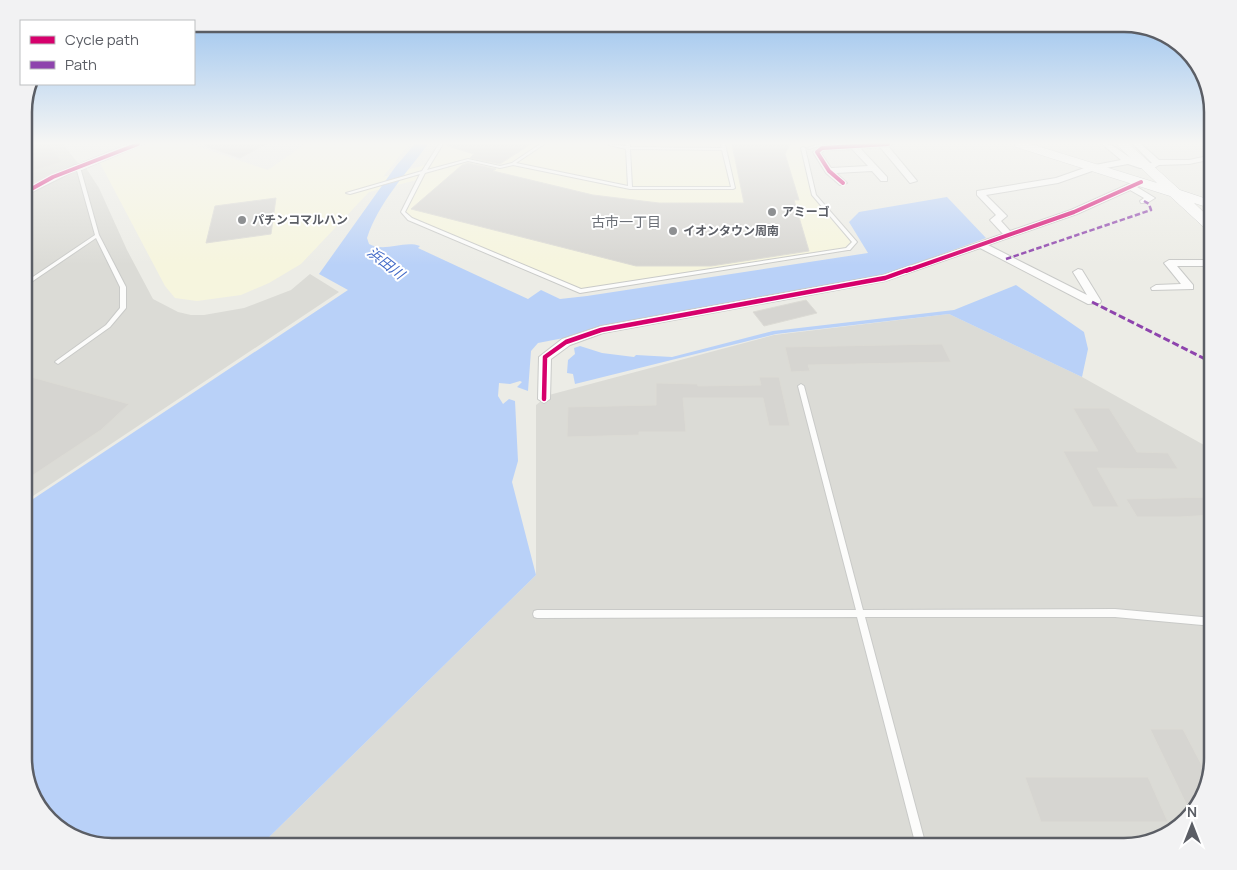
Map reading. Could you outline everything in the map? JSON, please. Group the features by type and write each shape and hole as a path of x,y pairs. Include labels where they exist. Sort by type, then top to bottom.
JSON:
{"street":[{"path":"1008,234 995,220 1002,216 980,193 1030,185"},
{"path":"1135,185 1151,198 1144,201"},
{"path":"544,399 544,357 566,342 601,330 884,278 1074,212 1135,185 1204,202"},
{"path":"1165,185 1204,220"},
{"path":"981,245 1092,302 1096,300 1078,272"},
{"path":"1156,288 1189,287 1170,263 1204,264"}],"lane":[{"path":"58,362 108,326 123,308 123,287 97,235 83,185"},
{"path":"348,193 380,185"},
{"path":"417,185 403,212 410,219 580,291 848,249 855,242 814,195 812,185"},
{"path":"613,185 630,188 733,188 732,185"},
{"path":"33,279 97,235"},
{"path":"801,386 919,838"},
{"path":"537,614 1116,613 1204,621"}],"shaded area":[{"path":"33,185 97,185 127,250 153,299 178,312 204,315 244,308 291,290 310,274 339,292 33,496"},
{"path":"111,185 399,185 369,192 301,264 269,283 241,295 197,301 175,298 165,286"},
{"path":"418,185 812,185 814,195 855,242 848,249 580,291 410,219 403,212"},
{"path":"949,314 1082,377 1204,445 1204,757 1203,773 1192,800 1167,800 1167,825 1150,833 1124,838 268,838 536,575 536,405 549,395 774,335"}],"water":[{"name":"浜田川","path":"383,185 397,185 378,212 367,238 369,244 381,247 407,244 420,246 418,248 528,299 541,290 560,299 587,296 868,253 849,222 859,212 947,197 986,238 882,276 538,343 531,351 528,391 517,387 522,382 520,381 510,384 499,383 498,396 503,404 509,399 515,401 518,461 512,482 536,575 268,838 113,838 97,836 73,827 52,810 43,797 34,773 33,499 348,290 319,274"},
{"path":"1016,285 1084,332 1088,349 1082,377 949,314 776,334 575,384 573,374 567,373 568,360 575,354 574,348 580,346 602,353 634,357 636,355 672,357 773,331 954,310"}],"building":[{"path":"439,185 550,185 593,195 659,203 744,203 740,185 794,185 799,200 794,200 809,251 711,266 636,266 411,209"},
{"name":"パチンコマルハン","path":"276,198 271,234 206,243 215,206"},
{"path":"806,300 817,313 764,326 753,312"},
{"path":"942,344 951,362 808,365 810,371 791,372 785,347"},
{"path":"33,377 129,404 101,430 33,475"},
{"path":"759,377 779,377 790,426 769,426 763,398 683,398 686,432 639,432 639,435 567,437 568,407 656,405 656,383 697,384 698,386 761,385"},
{"path":"1073,408 1109,408 1137,452 1168,453 1178,469 1097,468 1119,507 1093,507 1063,451 1098,451"},
{"path":"1204,497 1204,516 1137,517 1126,499"},
{"path":"1150,729 1183,729 1203,768 1196,793 1192,800 1184,800"},
{"path":"1025,777 1148,777 1167,820 1167,822 1041,822"}],"marked path":[{"path":"1006,259 1151,210 1149,204 1144,201"},
{"path":"1092,302 1204,358"}],"cycle path":[{"path":"33,188 39,185"},
{"path":"544,399 545,357 566,342 601,330 885,278 1074,212 1135,185"}],"place":[{"name":"アミーゴ","path":"772,212"},
{"name":"パチンコマルハン","path":"242,220"},
{"name":"イオンタウン周南","path":"673,231"}],"district":[{"name":"古市一丁目","path":"626,222"}]}
